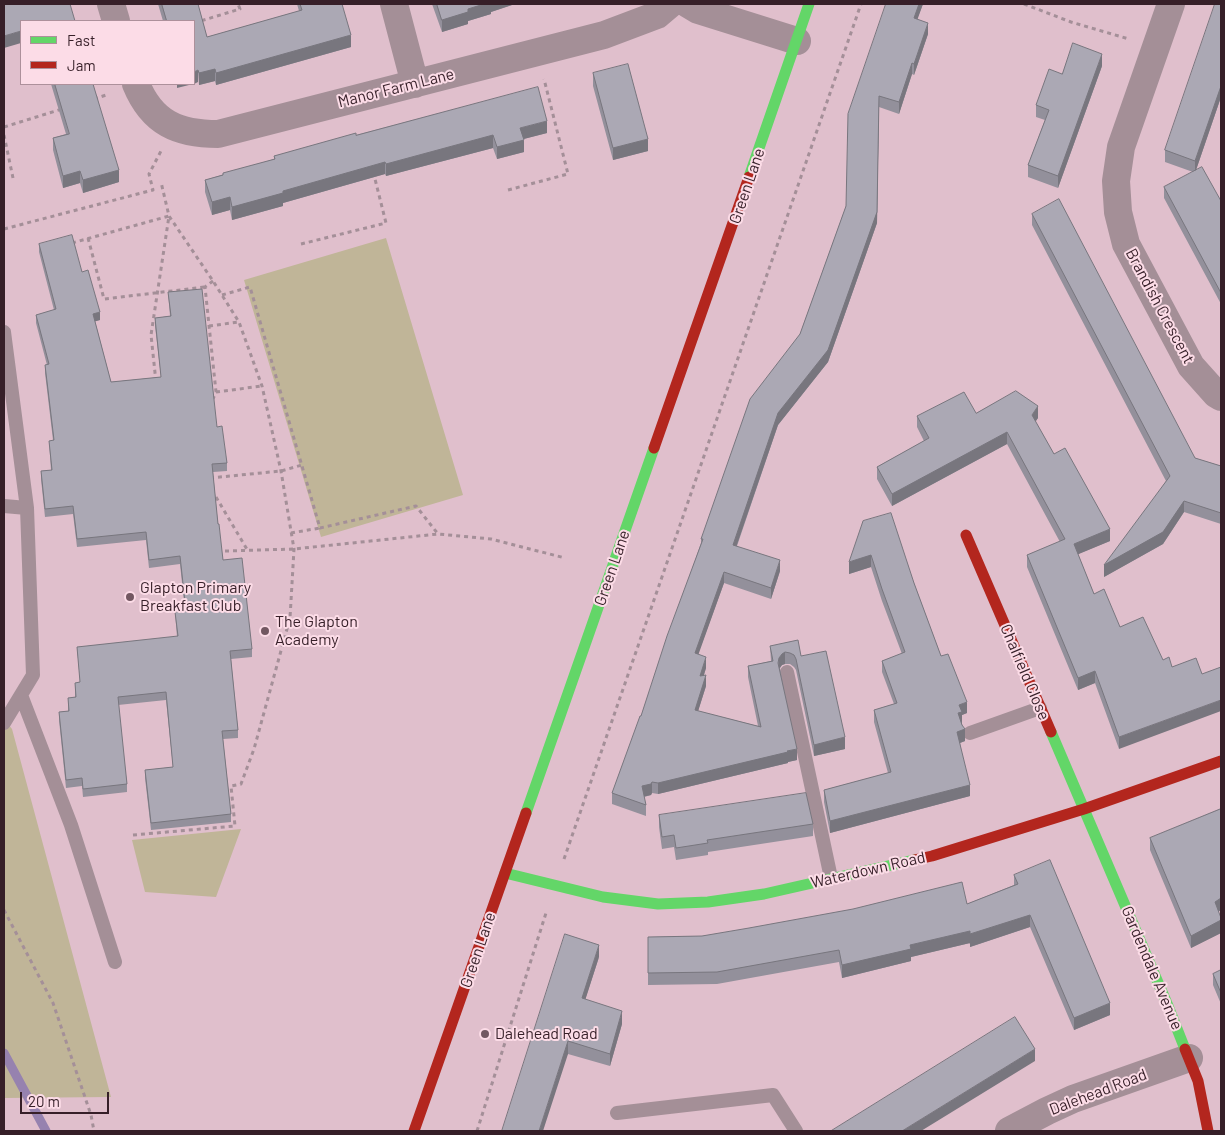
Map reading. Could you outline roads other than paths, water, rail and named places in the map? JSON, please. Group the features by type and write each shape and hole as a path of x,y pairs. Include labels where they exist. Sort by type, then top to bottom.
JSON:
{"street":[{"path":"111,4 116,20"},
{"path":"394,4 415,84"},
{"name":"Manor Farm Lane","path":"136,85 144,101 157,117 173,127 187,132 218,134 604,35 657,15 670,4"},
{"path":"688,4 698,10 798,41"},
{"name":"Green Lane","path":"414,1131 798,41 809,4"},
{"name":"Brandish Crescent","path":"1171,4 1121,146 1116,181 1118,212 1126,244 1191,366 1216,394 1221,397"},
{"name":"Chalfield Close","path":"966,535 1084,809"},
{"name":"Waterdown Road","path":"505,873 603,897 658,904 708,902 764,894 932,856 1084,809 1221,761"},
{"name":"Gardendale Avenue","path":"1084,809 1198,1081 1208,1131"},
{"name":"Dalehead Road","path":"1009,1131 1074,1099 1189,1058"}],"lane":[{"path":"4,332 27,508 33,675 4,723"},
{"path":"4,506 27,508"},
{"path":"787,672 831,878"},
{"path":"21,695 70,825 114,962"},
{"path":"970,733 1040,708"},
{"path":"617,1113 773,1095 796,1131"}],"waterway":[{"path":"4,1053 46,1131"}],"place":[{"name":"Glapton Primary Breakfast Club","path":"130,597"},
{"name":"The Glapton Academy","path":"265,631"},
{"name":"Dalehead Road","path":"485,1034"}]}
